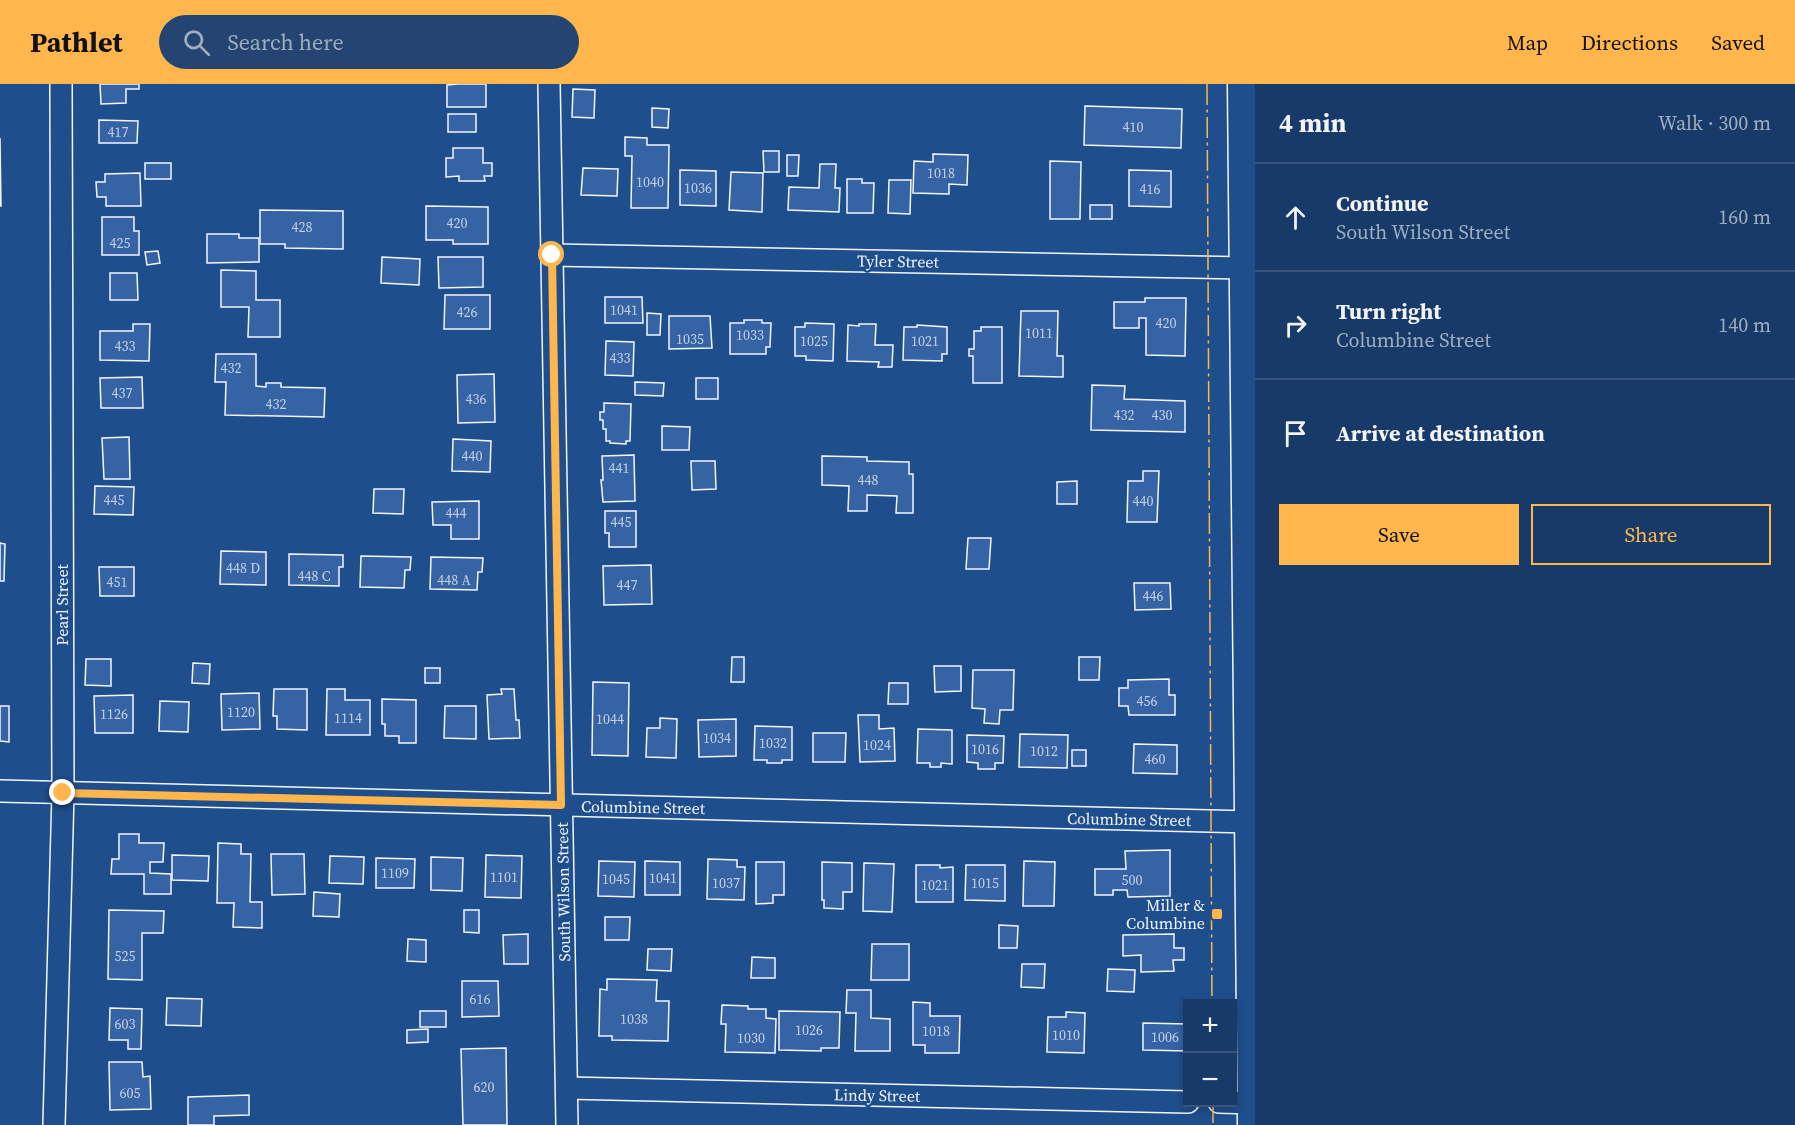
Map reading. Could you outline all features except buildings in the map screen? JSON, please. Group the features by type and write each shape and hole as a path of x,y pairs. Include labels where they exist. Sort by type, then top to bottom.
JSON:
{"main road":[{"path":"1243,84 1253,1114"}],"street":[{"name":"Pearl Street","path":"54,1125 63,793 61,84"},
{"name":"South Wilson Street","path":"549,84 567,1125"},
{"name":"Tyler Street","path":"552,255 1245,267"},
{"name":"Columbine Street","path":"0,791 1250,822"},
{"name":"Lindy Street","path":"567,1088 1183,1102"},
{"path":"1233,1107 1253,1114"}],"power":[{"path":"1207,84 1212,999"},
{"path":"1213,1107 1213,1125"}],"place":[{"name":"Miller & Columbine","path":"1217,914"}],"route":[{"path":"63,793 561,805 552,255"}]}
